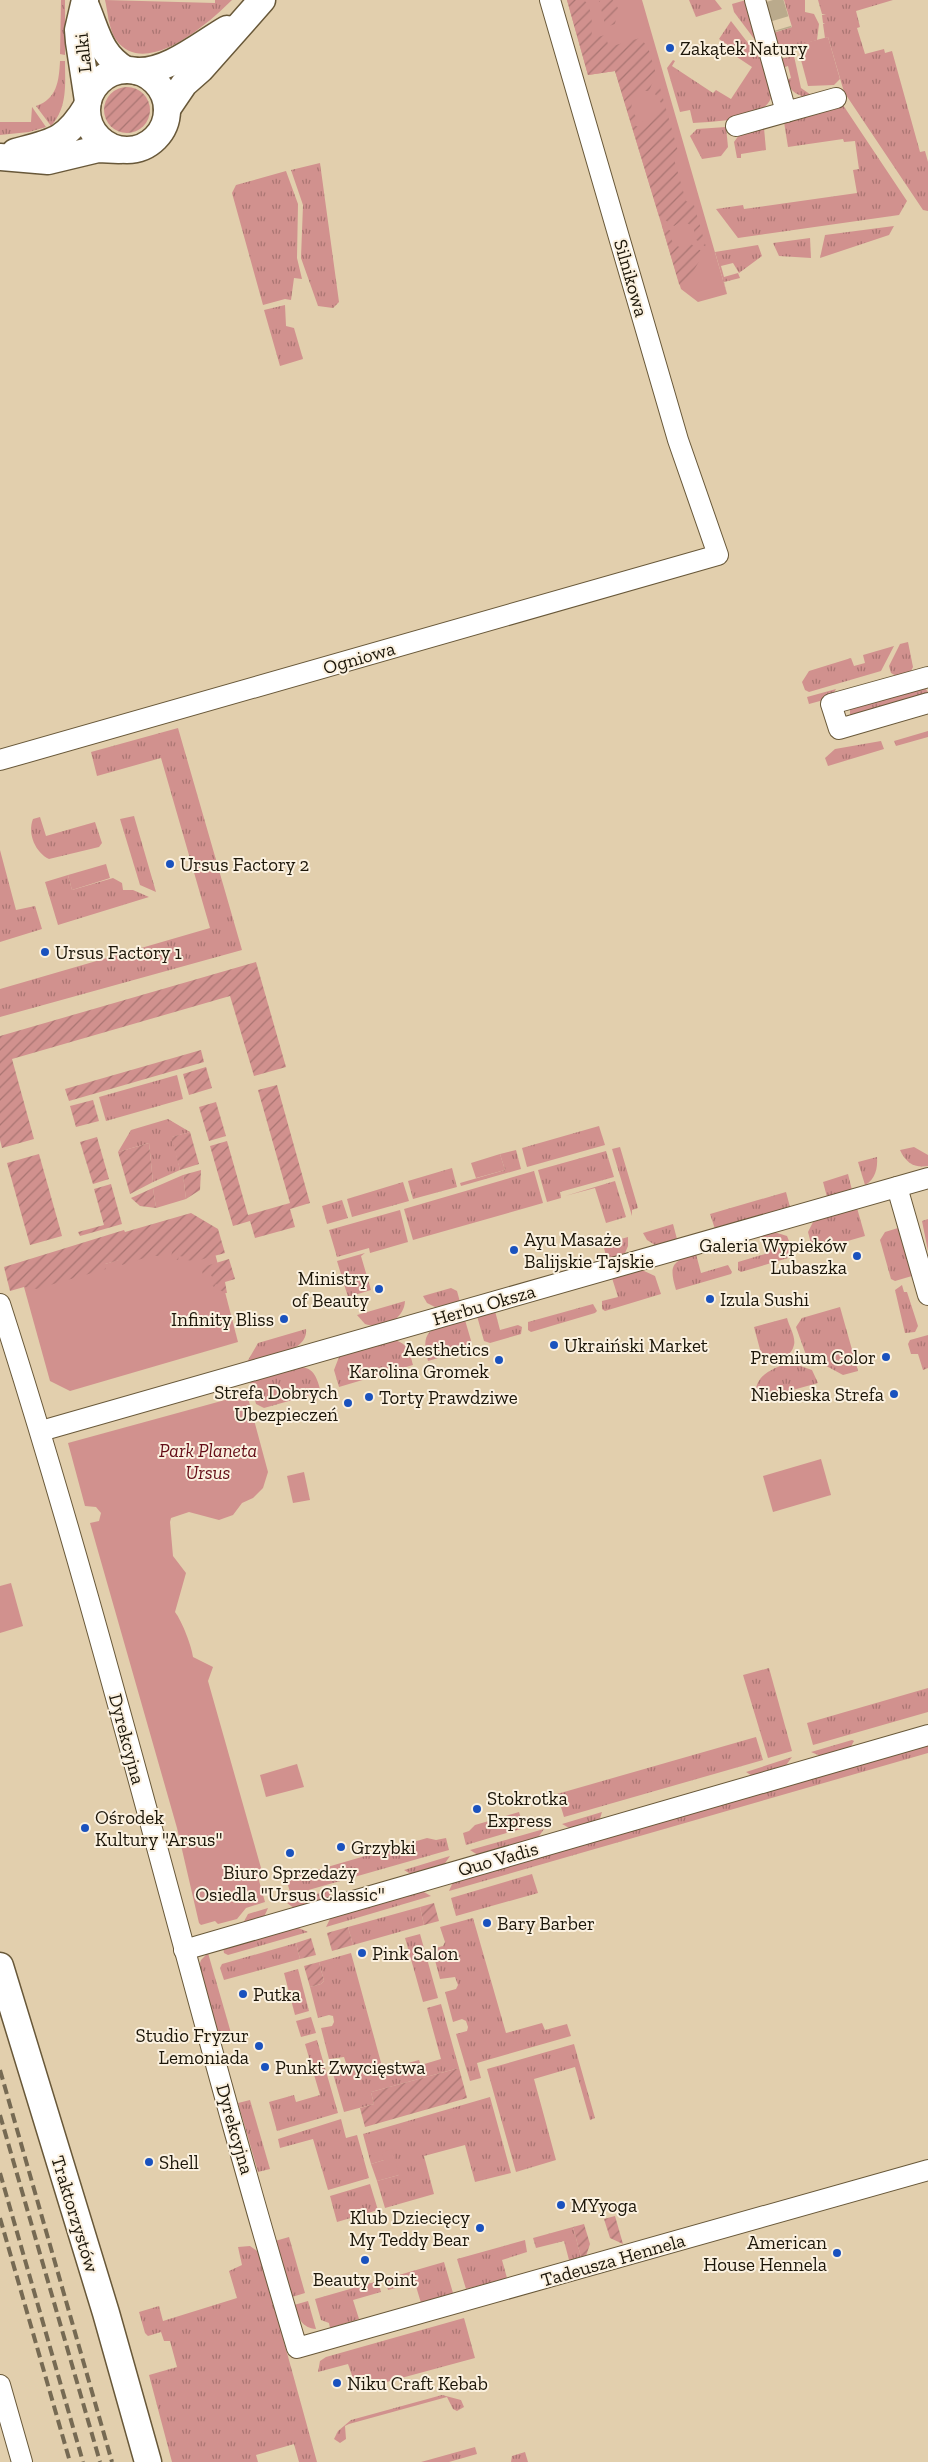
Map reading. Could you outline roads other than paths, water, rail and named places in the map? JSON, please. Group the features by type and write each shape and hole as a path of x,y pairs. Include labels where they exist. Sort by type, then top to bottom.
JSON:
{"street":[{"path":"0,156 48,161 90,151 138,149 151,143 163,128 168,109 184,84 201,69 243,19 262,0"},
{"name":"Silnikowa","path":"550,0 678,440 718,555"},
{"path":"755,0 786,112"},
{"name":"Lalki","path":"85,2 100,44 108,56 131,70"},
{"name":"Lalki","path":"85,2 78,30 88,104"},
{"path":"0,156 44,144 61,137 73,128 88,104 93,88 103,78 112,73 131,70 150,71 164,67 243,19"},
{"path":"131,70 145,74 157,83 164,95 168,109"},
{"path":"736,126 836,98"},
{"path":"88,104 88,121 95,134 105,144 118,150"},
{"name":"Ogniowa","path":"0,760 718,555"},
{"path":"928,676 831,704 838,729 928,703"},
{"name":"Herbu Oksza","path":"41,1431 928,1178"},
{"path":"897,1187 928,1295"},
{"name":"Dyrekcyjna","path":"0,1304 41,1431 94,1616 184,1950 297,2348"},
{"name":"Quo Vadis","path":"184,1950 928,1736"},
{"name":"Traktorzystów","path":"0,1966 106,2313 148,2462"},
{"name":"Tadeusza Hennela","path":"297,2348 928,2170"},
{"path":"0,2385 22,2462"}],"tunnel":[{"path":"773,0 782,30"}],"railway":[{"path":"0,2070 112,2462"},
{"path":"0,2115 100,2462"},
{"path":"0,2173 83,2462"},
{"path":"0,2218 70,2462"}],"place":[{"name":"Zakątek Natury","path":"670,48"},
{"name":"Ursus Factory 2","path":"170,864"},
{"name":"Ursus Factory 1","path":"45,952"},
{"name":"Ayu Masaże Balijskie Tajskie","path":"514,1250"},
{"name":"Galeria Wypieków Lubaszka","path":"857,1256"},
{"name":"Ministry of Beauty","path":"379,1289"},
{"name":"Izula Sushi","path":"710,1299"},
{"name":"Infinity Bliss","path":"284,1319"},
{"name":"Ukraiński Market","path":"554,1345"},
{"name":"Premium Color","path":"886,1357"},
{"name":"Aesthetics Karolina Gromek","path":"499,1360"},
{"name":"Niebieska Strefa","path":"894,1394"},
{"name":"Torty Prawdziwe","path":"369,1397"},
{"name":"Strefa Dobrych Ubezpieczeń","path":"348,1403"},
{"name":"Stokrotka Express","path":"477,1809"},
{"name":"Ośrodek Kultury \"Arsus\"","path":"85,1828"},
{"name":"Grzybki","path":"341,1847"},
{"name":"Biuro Sprzedaży Osiedla \"Ursus Classic\"","path":"290,1853"},
{"name":"Bary Barber","path":"487,1923"},
{"name":"Pink Salon","path":"362,1953"},
{"name":"Putka","path":"243,1994"},
{"name":"Studio Fryzur Lemoniada","path":"259,2046"},
{"name":"Punkt Zwycięstwa","path":"265,2067"},
{"name":"Shell","path":"149,2162"},
{"name":"MYyoga","path":"561,2205"},
{"name":"Klub Dziecięcy My Teddy Bear","path":"480,2228"},
{"name":"American House Hennela","path":"837,2253"},
{"name":"Beauty Point","path":"365,2260"},
{"name":"Niku Craft Kebab","path":"337,2383"}],"park label":[{"name":"Park Planeta Ursus","path":"208,1461"}]}
